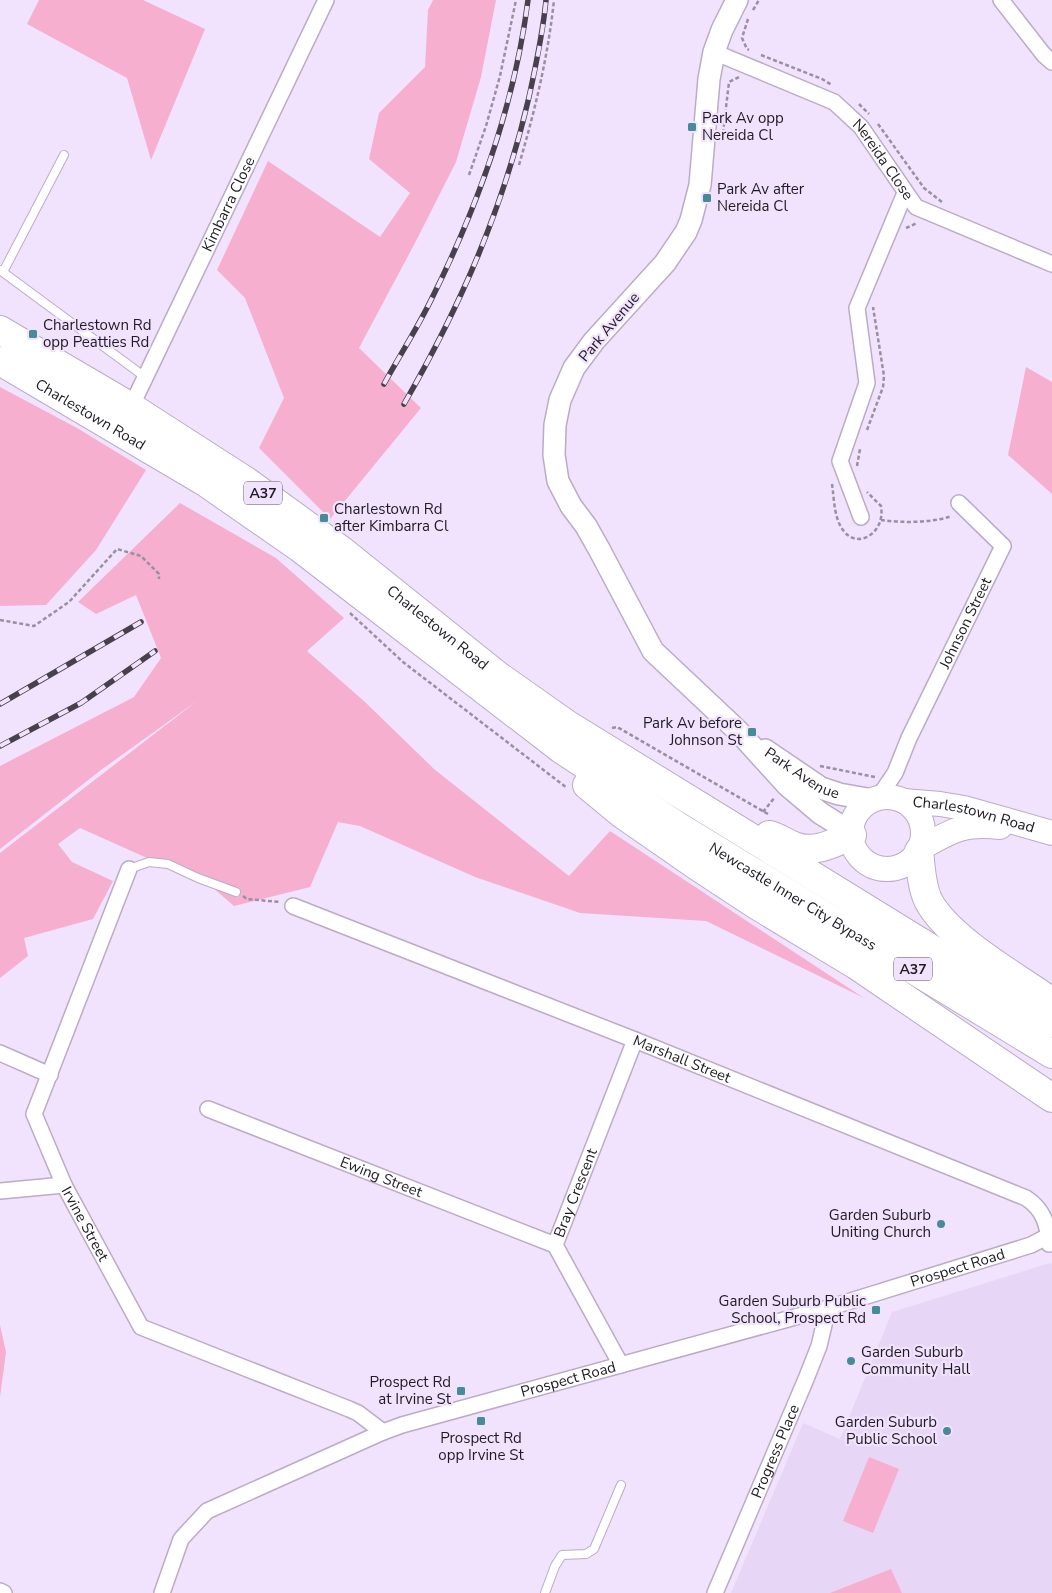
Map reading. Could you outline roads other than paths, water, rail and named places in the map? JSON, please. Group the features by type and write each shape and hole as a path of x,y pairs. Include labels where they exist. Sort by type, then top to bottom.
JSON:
{"highway":[{"name":"Charlestown Road","path":"0,330 131,408 246,481 389,587 497,675 568,725 750,838"},
{"name":"Charlestown Road","path":"0,361 205,482 300,548 561,749"},
{"path":"561,749 564,766 622,814 697,866 764,904 1052,1098"},
{"name":"Newcastle Inner City Bypass","path":"561,749 798,903 1052,1054"},
{"path":"750,838 771,835 796,847 811,849 828,846 852,834"},
{"name":"Newcastle Inner City Bypass","path":"750,838 1052,1023"},
{"path":"919,850 928,900 940,917 972,947 1052,1002"}],"main road":[{"name":"Park Avenue","path":"737,0 722,30 714,52 709,79 700,185 692,220 665,263 594,341 574,368 560,400 555,425 554,455 558,481 571,506 595,541 653,651 738,731 787,785 820,814 852,834"},
{"name":"Park Avenue","path":"738,731 817,786 839,794 886,795"},
{"name":"Charlestown Road","path":"886,795 964,808 1047,832"},
{"name":"Charlestown Road","path":"886,795 913,808 921,821 923,830 919,850"},
{"path":"852,834 856,815 864,806 886,795"},
{"name":"Charlestown Road","path":"852,834 854,846 862,858 882,868 900,866 913,858 919,850 951,832 968,826 1047,832"}],"street":[{"name":"Kimbarra Close","path":"131,408 326,0"},
{"path":"1001,0 1044,55 1052,62"},
{"name":"Nereida Close","path":"714,52 834,102 861,127 916,207 1052,264"},
{"path":"861,517 840,461 867,382 857,308 906,192"},
{"name":"Charlestown Road","path":"27,377 54,381 113,406 131,408 135,425 175,450 205,482"},
{"name":"Johnson Street","path":"886,795 907,743 1003,546 961,505"},
{"name":"Johnson Street","path":"886,795 903,756"},
{"name":"Irvine Street","path":"129,869 34,1114 64,1185 141,1327 349,1409 358,1413 383,1432"},
{"name":"Marshall Street","path":"293,906 635,1040 1026,1198 1036,1205 1042,1214 1050,1241"},
{"name":"Bray Crescent","path":"620,1365 555,1245 635,1040"},
{"path":"0,1053 50,1075"},
{"name":"Ewing Street","path":"208,1109 555,1245"},
{"path":"0,1192 64,1185"},
{"name":"Prospect Road","path":"162,1593 181,1538 207,1511 383,1432 402,1425 828,1308 1030,1245 1050,1241"},
{"name":"Progress Place","path":"715,1593 806,1379 821,1339 828,1308"},
{"path":"0,1591 4,1593"}],"lane":[{"path":"64,155 2,271 145,378"},
{"path":"129,869 148,862 168,864 198,878 236,892"},
{"path":"545,1593 555,1566 562,1555 586,1554 594,1549 621,1485"}],"railway":[{"path":"384,384 432,298 465,227 479,190 504,115 514,77 528,0"},
{"path":"404,404 462,293 507,178 519,138 537,61 546,0"},
{"path":"0,704 141,622"},
{"path":"0,746 81,703 155,651"}],"place":[{"name":"Park Av opp Nereida Cl","path":"692,127"},
{"name":"Park Av after Nereida Cl","path":"707,198"},
{"name":"Charlestown Rd opp Peatties Rd","path":"33,334"},
{"name":"Charlestown Rd after Kimbarra Cl","path":"324,518"},
{"name":"Park Av before Johnson St","path":"752,732"},
{"name":"Garden Suburb Uniting Church","path":"941,1224"},
{"name":"Garden Suburb Public School, Prospect Rd","path":"876,1310"},
{"name":"Garden Suburb Community Hall","path":"851,1361"},
{"name":"Prospect Rd at Irvine St","path":"461,1391"},
{"name":"Prospect Rd opp Irvine St","path":"481,1421"},
{"name":"Garden Suburb Public School","path":"947,1431"}]}
